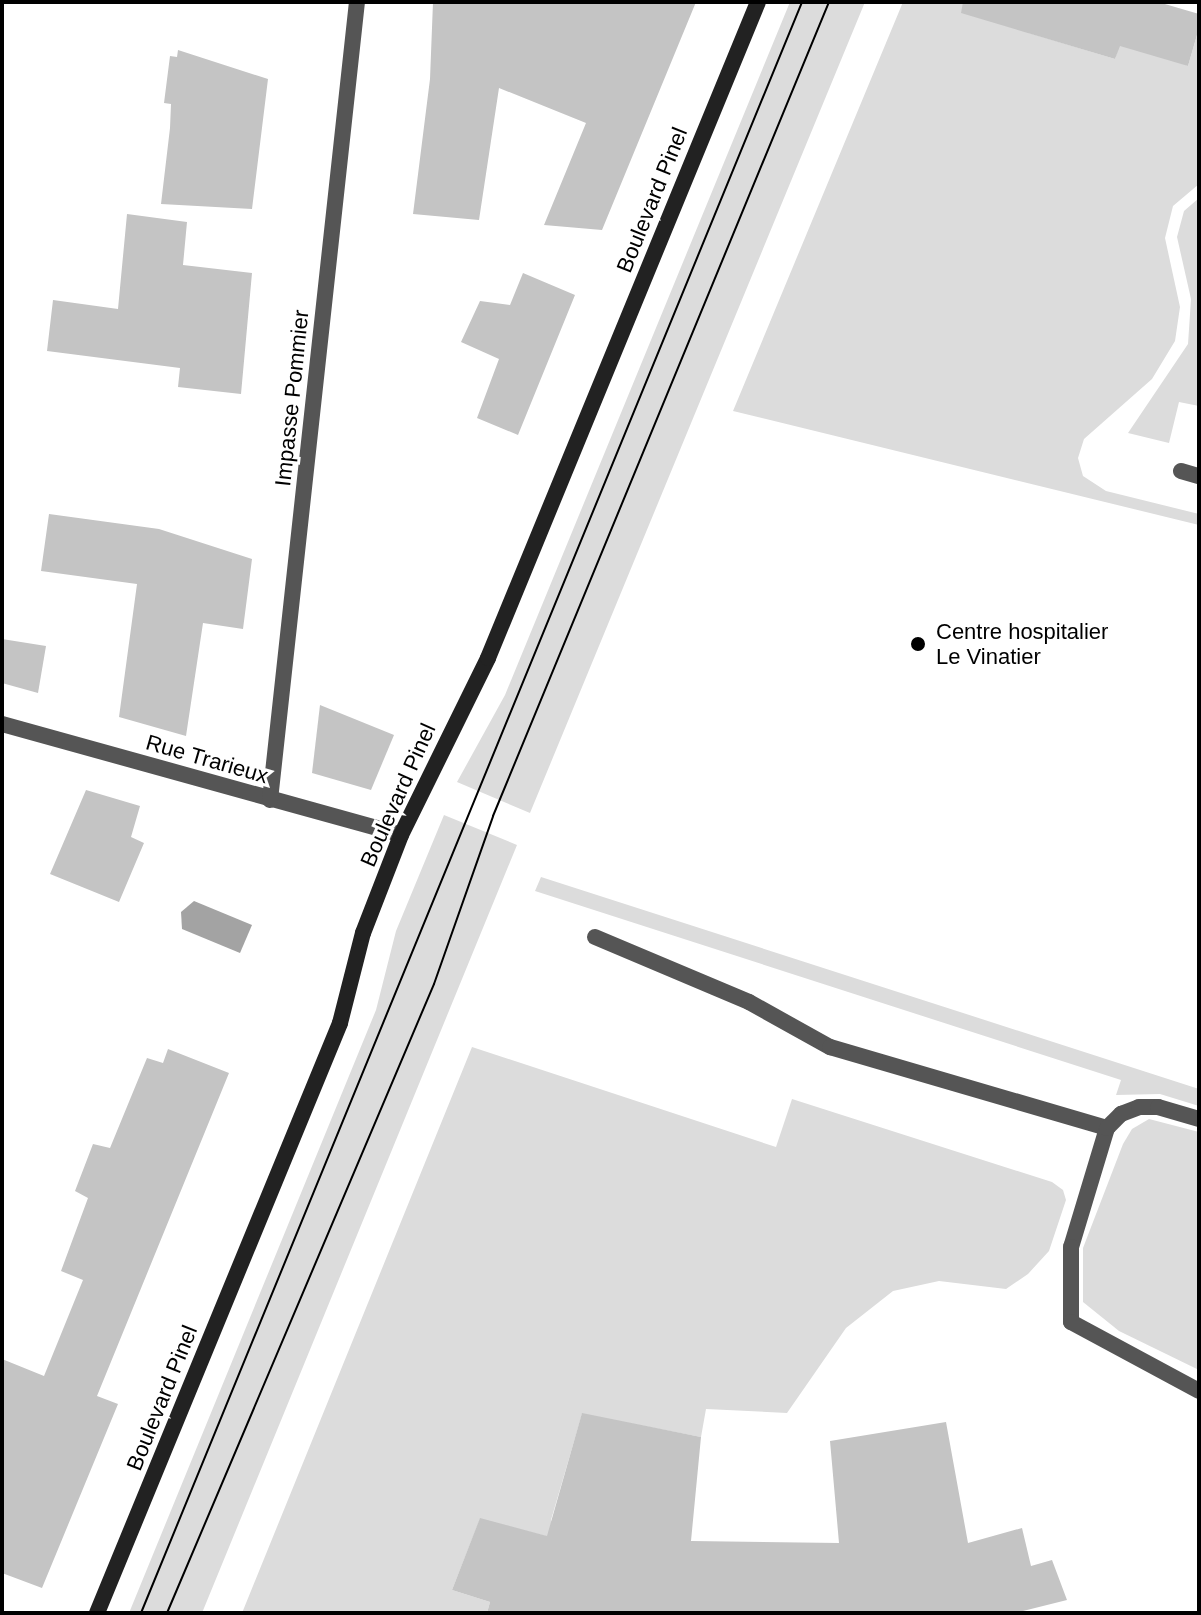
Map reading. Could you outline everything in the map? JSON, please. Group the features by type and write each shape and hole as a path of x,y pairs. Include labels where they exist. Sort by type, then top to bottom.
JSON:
{"main road":[{"name":"Boulevard Pinel","path":"97,1613 340,1023 363,933 401,835 488,658 758,2"}],"street":[{"name":"Impasse Pommier","path":"270,800 357,2"},
{"path":"1181,471 1199,476"},
{"name":"Rue Trarieux","path":"2,724 401,835"},
{"path":"595,937 749,1002 830,1047 1107,1128"},
{"path":"1199,1119 1158,1107 1139,1107 1121,1114 1107,1128 1071,1247 1071,1322 1199,1391"}],"shaded area":[{"path":"790,2 865,2 530,813 457,782 505,695"},
{"path":"903,2 1038,2 1029,33 1115,59 1122,36 1188,66 1199,28 1199,184 1173,206 1165,238 1180,307 1175,341 1152,379 1084,439 1078,458 1083,476 1106,491 1199,514 1199,525 733,411"},
{"path":"1199,198 1199,406 1179,402 1169,443 1128,433 1188,344 1191,299 1177,237 1184,211"},
{"path":"444,815 517,845 202,1613 129,1613 376,1010 396,931"},
{"path":"541,877 1199,1089 1199,1106 1160,1094 1116,1095 1121,1080 535,891"},
{"path":"194,901 252,925 240,953 182,929 181,912"},
{"path":"472,1047 776,1147 792,1099 1052,1182 1063,1190 1066,1200 1049,1251 1028,1274 1006,1289 939,1281 893,1291 846,1328 787,1413 706,1409 701,1437 582,1414 551,1520 561,1540 480,1519 452,1590 490,1602 487,1613 242,1613"},
{"path":"1149,1119 1199,1132 1199,1370 1119,1331 1083,1302 1083,1248 1123,1144 1132,1129"}],"building":[{"path":"433,2 696,2 602,230 544,225 586,123 499,88 479,220 413,214 430,79"},
{"path":"963,2 1158,2 1199,14 1199,28 1188,66 1120,46 1115,59 961,13"},
{"path":"178,50 268,79 252,209 161,204 171,104 164,103 170,56 177,57"},
{"path":"127,214 187,222 183,265 252,273 241,394 178,387 180,368 47,351 53,300 118,309"},
{"path":"523,273 575,295 518,435 477,418 499,359 461,342 480,301 510,305"},
{"path":"49,514 159,529 252,559 243,629 203,623 186,736 119,717 137,584 41,571"},
{"path":"2,639 46,646 38,693 2,683"},
{"path":"320,705 394,735 371,790 312,773"},
{"path":"86,790 140,806 131,837 144,843 119,902 50,874"},
{"path":"168,1049 229,1073 97,1396 118,1404 42,1588 2,1573 2,1359 44,1376 83,1280 61,1271 88,1198 75,1191 93,1144 110,1148 147,1058 163,1063"},
{"path":"582,1413 701,1437 691,1541 839,1543 830,1441 946,1422 968,1543 1022,1528 1031,1566 1052,1560 1067,1600 1015,1613 487,1613 490,1602 452,1590 480,1518 547,1536"}],"tram line":[{"path":"141,1613 802,2"},
{"path":"167,1613 434,984 493,816 829,2"}],"place":[{"name":"Centre hospitalier Le Vinatier","path":"918,644"}]}
